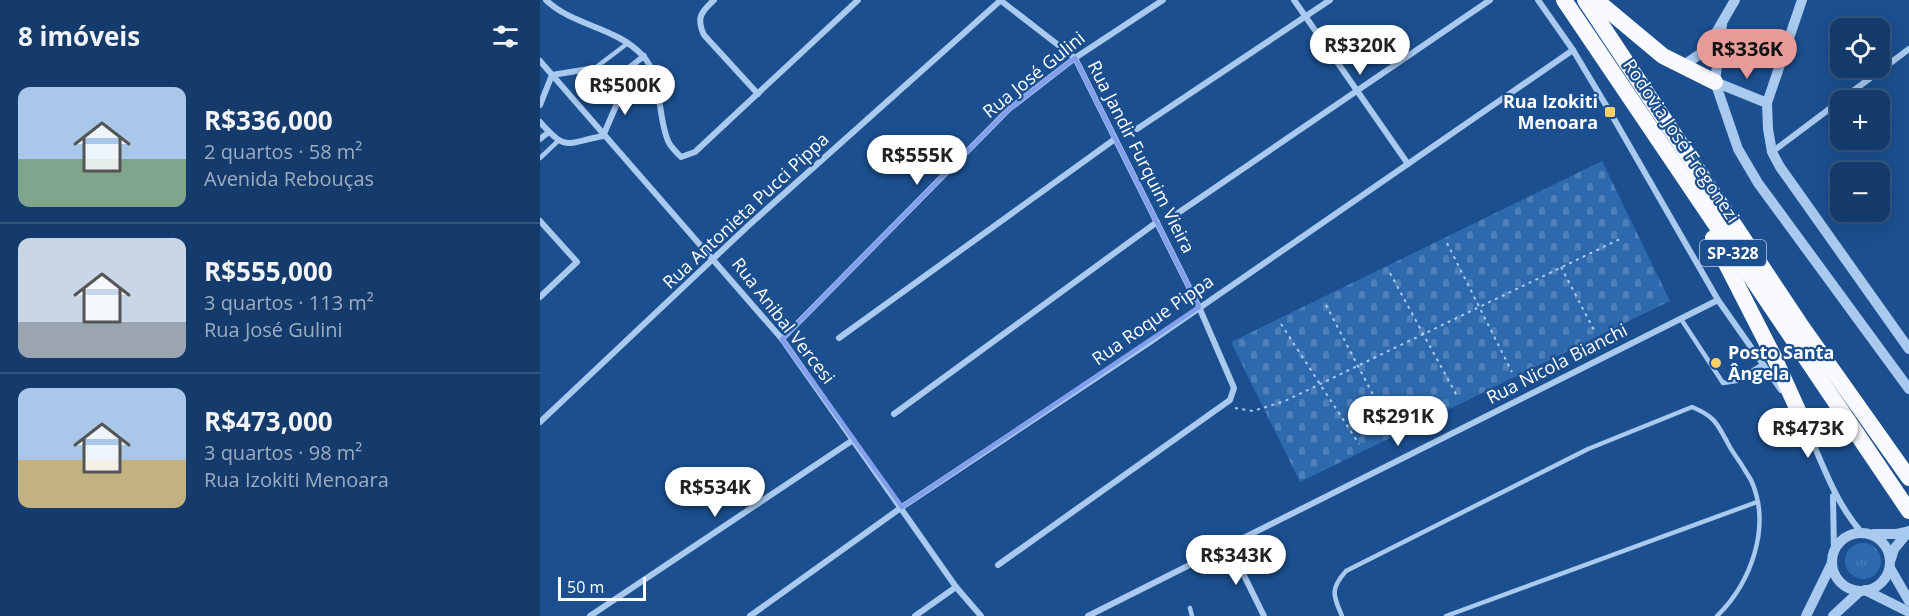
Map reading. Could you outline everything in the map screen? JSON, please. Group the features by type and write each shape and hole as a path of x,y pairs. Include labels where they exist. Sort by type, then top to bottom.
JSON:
{"highway":[{"name":"Rodovia José Fregonezi","path":"1564,0 1684,181 1907,508"},
{"name":"Rodovia José Fregonezi","path":"1585,0 1800,324 1909,478"},
{"path":"1596,0 1663,56 1715,82"},
{"path":"1684,181 1774,357 1801,417"}],"street":[{"path":"546,0 573,18 628,43 644,56 654,77 669,143 681,157 695,152 858,0"},
{"path":"714,0 701,12 699,24 704,35 758,94"},
{"name":"Rua Jandir Furquim Vieira","path":"1001,0 1075,58 1199,307 1234,388 1230,400 1223,405"},
{"name":"Rua Antonieta Pucci Pippa","path":"540,422 715,258 1001,0"},
{"name":"Rua José Gulini","path":"782,339 1009,109 1075,58 1163,0"},
{"path":"1294,0 1408,164"},
{"path":"1137,129 1330,0"},
{"path":"1178,213 1490,0"},
{"path":"1538,0 1573,50 1718,300 1801,417 1824,465 1833,492 1833,557 1841,582 1849,588 1863,590 1909,612"},
{"path":"1681,67 1701,56 1722,25 1735,0"},
{"path":"1803,0 1767,103 1768,129 1773,152 1780,167 1909,349"},
{"path":"1722,25 1715,82 1738,149 1748,167 1909,389"},
{"path":"1855,90 1909,49"},
{"name":"Rua Roque Pippa","path":"750,616 902,507 1150,342 1573,50"},
{"path":"611,82 644,56"},
{"name":"Rua Anibal Vercesi","path":"540,61 603,136 715,258 782,339 956,587 981,616"},
{"path":"618,92 649,67"},
{"path":"540,105 552,75 595,68 611,82 618,92 619,99 603,136 565,144 557,142 540,122"},
{"path":"1715,82 1767,103"},
{"path":"1773,152 1830,109"},
{"path":"540,140 549,132"},
{"path":"839,338 1115,139"},
{"path":"540,221 578,262 540,297"},
{"path":"894,414 1157,222"},
{"name":"Rua Nicola Bianchi","path":"1088,616 1718,300"},
{"path":"998,565 1223,405"},
{"path":"590,616 853,440"},
{"path":"1833,492 1865,533 1880,539 1887,548 1890,564 1909,601"},
{"path":"1806,616 1840,542 1850,535 1896,534 1909,531"},
{"path":"1833,616 1863,590 1876,586 1885,579 1894,549 1909,531"},
{"path":"1229,545 1264,616"},
{"path":"915,616 956,587"}],"lane":[{"path":"595,68 628,43"},
{"path":"540,158 557,142"},
{"path":"1681,319 1724,383 1736,381 1763,364"},
{"path":"1342,616 1334,598 1335,584 1346,571 1588,449 1692,407 1711,415 1751,481 1757,502 1760,533 1750,565 1730,603 1717,616"},
{"path":"1446,616 1757,502"},
{"path":"1190,608 1192,616"}],"path":[{"path":"1223,405 1253,411 1285,401 1622,238"},
{"path":"1447,243 1512,372"},
{"path":"1561,267 1594,330"},
{"path":"1390,273 1457,396"},
{"path":"1326,305 1392,431"},
{"path":"1281,324 1359,444"}],"highlighted area":[{"path":"1075,58 1199,307 902,507 782,339 1009,109"}],"green space":[{"path":"1602,161 1670,301 1300,482 1231,342"},
{"path":"1863,543 1875,549 1881,561 1875,573 1863,579 1851,573 1845,561 1851,549"}],"place":[{"name":"Rua Izokiti Menoara","path":"1610,112"},
{"name":"Posto Santa Ângela","path":"1716,363"}]}
